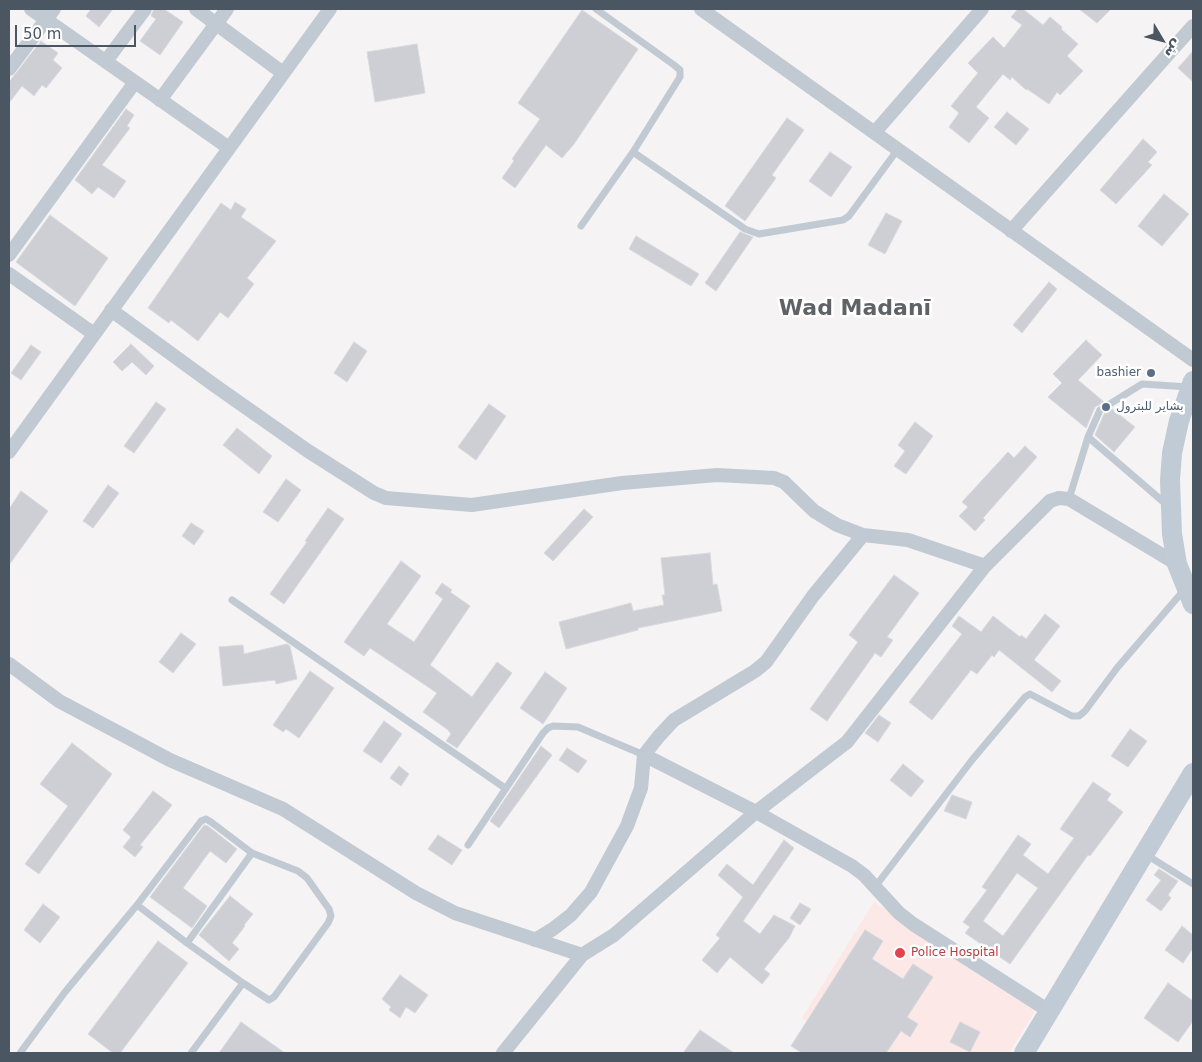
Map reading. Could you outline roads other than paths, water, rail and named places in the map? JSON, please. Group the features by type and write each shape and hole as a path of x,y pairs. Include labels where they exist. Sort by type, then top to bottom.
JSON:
{"main road":[{"path":"1190,596 1177,564 1172,534 1170,480 1172,453 1179,421 1192,384"},
{"path":"1024,1053 1193,773"}],"street":[{"path":"31,9 50,14 106,61 229,148"},
{"path":"106,61 145,9"},
{"path":"196,9 283,73"},
{"path":"160,100 227,9"},
{"path":"9,452 330,9"},
{"path":"701,9 1193,360"},
{"path":"875,132 982,9"},
{"path":"9,69 50,14"},
{"path":"1011,231 1193,26"},
{"path":"9,255 136,82"},
{"path":"9,274 94,334"},
{"path":"111,310 308,451 374,493 386,498 472,505 622,483 717,475 774,478 784,482 814,511 837,525 863,535 901,538 985,566"},
{"path":"502,1053 582,955 614,936 756,812 847,742 985,566 1050,501 1059,498 1069,499 1177,564"},
{"path":"535,940 571,915 591,892 627,826 641,788 644,755 659,736 674,720 755,671 766,662 813,596 863,535"},
{"path":"9,664 59,701 170,760 283,809 416,894 455,913 582,955"},
{"path":"644,755 756,812 852,866 864,875 899,913 912,924 1049,1011"}],"lane":[{"path":"581,226 633,152 680,77 680,70 596,9"},
{"path":"633,152 745,229 759,234 843,220 850,216 898,149"},
{"path":"1069,499 1088,437 1100,410 1142,384 1192,384"},
{"path":"1088,437 1170,508"},
{"path":"875,887 972,760 1025,697 1030,694 1072,716 1079,716 1085,711 1117,668 1190,596"},
{"path":"232,600 505,788"},
{"path":"468,845 543,732 548,728 553,726 578,727 644,755"},
{"path":"20,1053 65,992 137,905 201,821 206,819 211,822 252,853 298,871 308,878 329,909 331,916 328,923 274,997 269,1000 187,943 137,905"},
{"path":"187,943 252,853"},
{"path":"1145,854 1193,884"},
{"path":"191,1053 243,983"}],"place":[{"name":"bashier","path":"1151,373"},
{"name":"بشاير للبترول","path":"1106,407"},
{"name":"Police Hospital","path":"900,953"}],"district":[{"name":"Wad Madanī","path":"855,309"}]}
